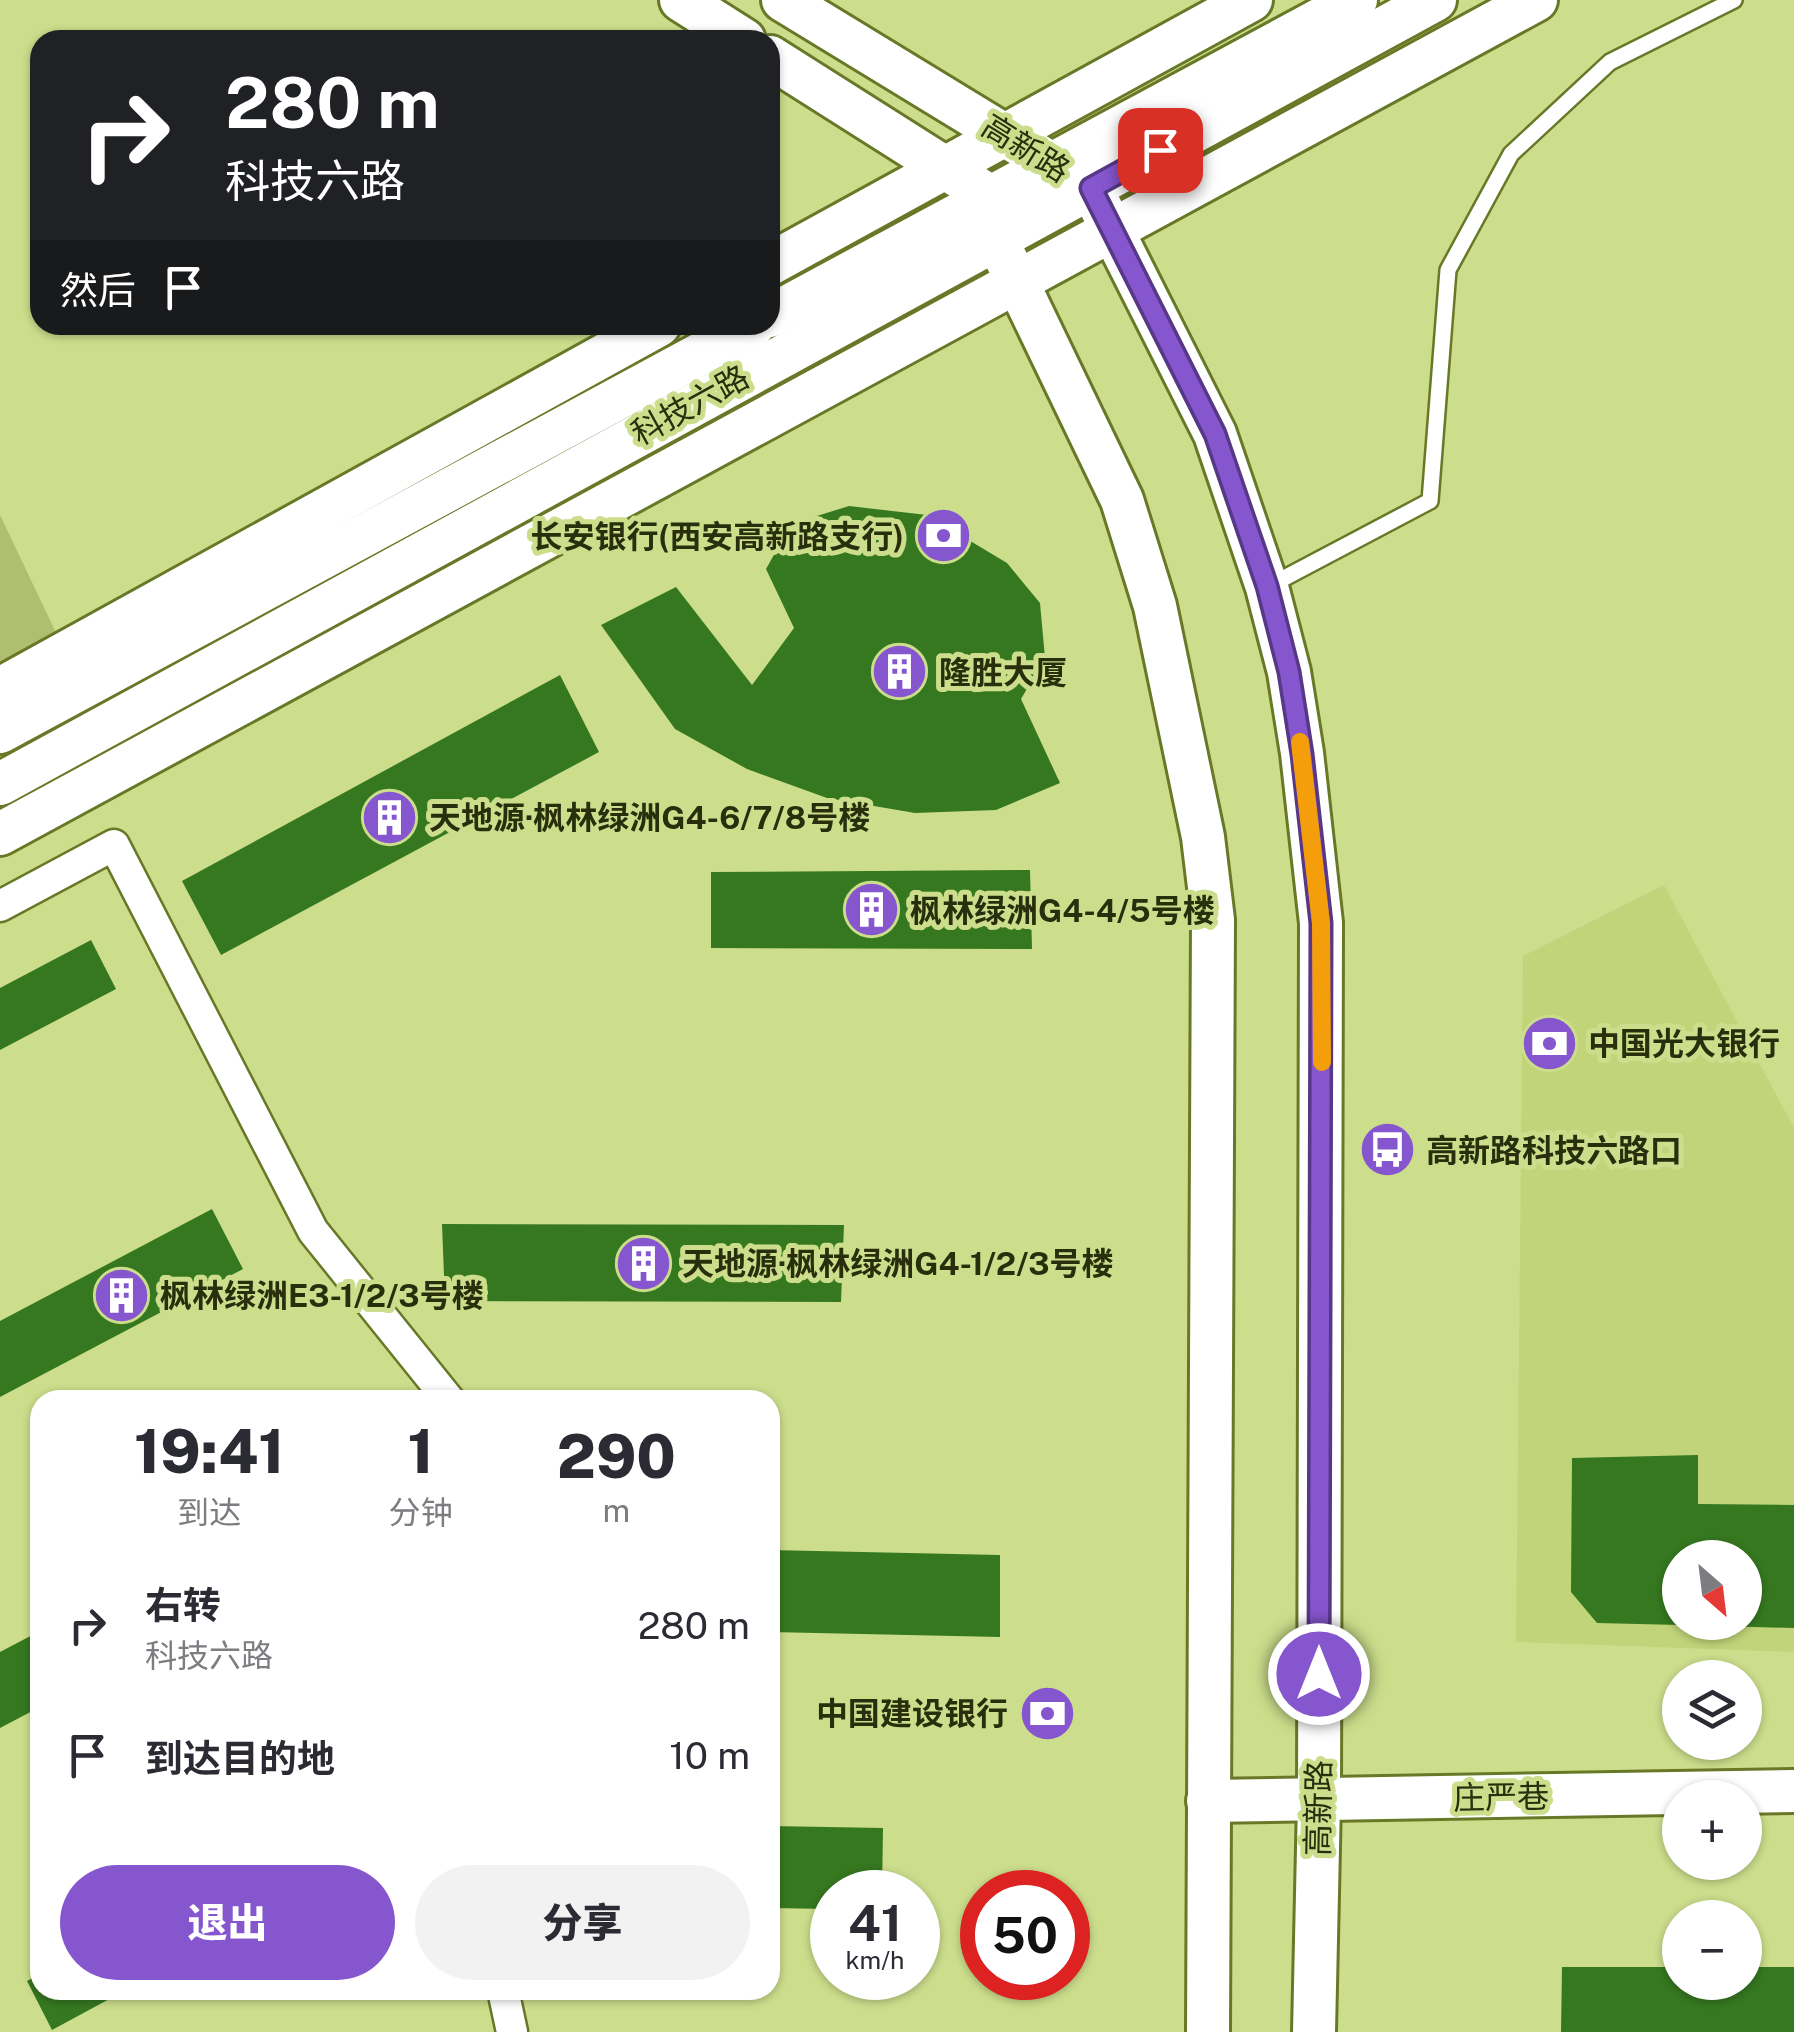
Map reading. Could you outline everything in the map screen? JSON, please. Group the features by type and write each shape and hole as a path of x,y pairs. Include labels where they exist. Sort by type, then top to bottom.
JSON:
{"main road":[{"path":"682,0 728,30"},
{"name":"高新路","path":"783,0 1091,188 1215,434 1267,586 1300,737 1321,923 1319,1801 1314,2032"},
{"path":"780,258 1252,0"},
{"name":"科技六路","path":"0,784 994,218 1053,164 1356,0"},
{"name":"科技六路","path":"780,312 994,218 1091,188 1435,0"},
{"path":"0,834 1536,0"},
{"name":"高新路","path":"780,62 944,168 994,218"},
{"path":"994,218 1018,283 1122,500 1155,606 1203,838 1213,920 1208,2032"},
{"path":"0,689 641,335"},
{"name":"科技六路","path":"0,732 735,335"},
{"name":"庄严巷","path":"1208,1801 1794,1790"}],"street":[{"path":"0,906 114,844 313,1230 441,1390"},
{"path":"506,2000 512,2032"}],"lane":[{"path":"1267,586 1430,501 1448,270 1512,154 1610,62 1734,0"}],"shaded area":[{"path":"0,515 59,639 0,671"},
{"path":"1664,885 1794,1128 1794,1652 1516,1642 1523,956"}],"building":[{"name":"隆胜大厦","path":"849,506 927,515 1007,563 1040,603 1045,658 1021,699 1060,783 996,810 915,813 827,798 747,769 675,729 601,625 676,587 752,685 794,628 766,569 791,524"},
{"name":"天地源·枫林绿洲G4-6/7/8号楼","path":"560,675 599,752 221,955 182,881"},
{"name":"枫林绿洲G4-4/5号楼","path":"1030,870 1032,949 711,948 711,872"},
{"path":"91,940 116,989 0,1050 0,988"},
{"name":"枫林绿洲E3-1/2/3号楼","path":"212,1209 243,1269 0,1397 0,1321"},
{"name":"天地源·枫林绿洲G4-1/2/3号楼","path":"442,1224 844,1225 841,1302 445,1301"},
{"path":"1698,1455 1698,1504 1794,1505 1794,1628 1762,1627 1762,1540 1662,1540 1662,1625 1597,1623 1571,1592 1572,1458"},
{"path":"780,1550 1000,1555 1000,1637 780,1632"},
{"path":"30,1636 30,1712 0,1728 0,1652"},
{"path":"780,1826 883,1828 882,1870 810,1870 810,1909 780,1908"},
{"path":"1562,1967 1662,1967 1662,2000 1762,2000 1762,1967 1794,1967 1794,2032 1561,2032"},
{"path":"37,2000 108,2000 52,2030"}],"slow traffic":[{"path":"1300,742 1321,923 1322,1062"}],"place":[{"name":"长安银行(西安高新路支行)","path":"943,536"},
{"name":"隆胜大厦","path":"900,672"},
{"name":"天地源·枫林绿洲G4-6/7/8号楼","path":"390,817"},
{"name":"枫林绿洲G4-4/5号楼","path":"871,910"},
{"name":"中国光大银行","path":"1549,1043"},
{"name":"高新路科技六路口","path":"1387,1150"},
{"name":"天地源·枫林绿洲G4-1/2/3号楼","path":"643,1263"},
{"name":"枫林绿洲E3-1/2/3号楼","path":"121,1295"},
{"name":"中国建设银行","path":"1047,1713"}],"route":[{"path":"1160,150 1091,188 1215,434 1267,586 1298,726 1321,923 1319,1674"}]}
